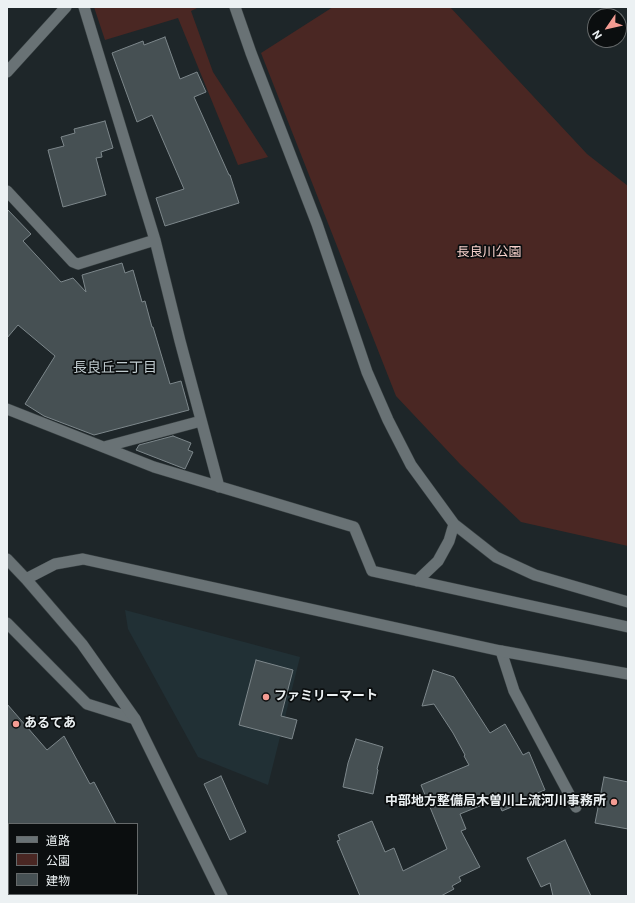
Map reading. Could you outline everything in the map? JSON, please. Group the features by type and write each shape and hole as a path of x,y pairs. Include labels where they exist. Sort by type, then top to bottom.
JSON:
{"street":[{"path":"7,72 66,7"},
{"path":"84,7 155,240 219,487"},
{"path":"235,7 251,53 327,251 367,372 388,420 411,465 454,524 496,557 535,575 628,602"},
{"path":"7,191 73,262 78,264 155,240"},
{"path":"7,409 154,467 354,528 372,571 628,627"},
{"path":"104,447 201,421"},
{"path":"417,581 438,561 448,541 454,524"},
{"path":"26,579 55,564 83,559 501,651 628,674"},
{"path":"7,560 26,579 82,644 135,719 222,896"},
{"path":"7,623 87,704 135,719"},
{"path":"501,651 514,691 576,807"}],"shaded area":[{"path":"125,610 300,657 268,785 198,757 128,629"}],"green space":[{"path":"94,7 199,7 191,11 213,72 268,157 238,165 178,18 105,40"},
{"name":"長良川公園","path":"333,7 450,7 587,154 628,186 628,546 521,522 460,464 396,396 261,53"}],"building":[{"path":"165,37 180,79 197,72 206,92 194,97 230,175 239,203 165,226 156,198 184,189 152,115 137,122 112,53 143,41 144,45"},
{"path":"105,121 113,148 101,152 102,157 96,158 106,195 63,207 48,150 64,146 61,137 75,133 74,129"},
{"path":"7,209 31,234 23,241 61,282 73,278 86,292 82,275 122,263 125,273 133,270 142,302 145,301 170,384 181,381 189,410 94,435 44,416 25,404 55,356 18,325 7,338"},
{"path":"173,436 191,443 188,450 193,452 185,469 136,450 139,445"},
{"name":"ファミリーマート","path":"256,660 293,670 281,716 297,720 292,739 239,725"},
{"path":"433,670 454,677 490,733 505,724 523,755 529,752 545,790 532,795 533,798 502,811 497,799 460,814 466,829 461,831 480,867 459,877 461,881 452,886 454,889 441,896 360,896 337,841 340,840 338,835 372,821 385,852 394,848 403,871 447,849 421,785 469,765 453,733 434,704 422,706"},
{"path":"7,704 47,750 64,736 90,784 94,782 115,823 8,823 7,833"},
{"path":"356,739 383,747 377,769 373,794 343,787 348,763"},
{"path":"221,776 246,832 230,840 204,784"},
{"name":"中部地方整備局木曽川上流河川事務所","path":"604,777 628,782 628,829 595,823"},
{"path":"565,840 591,896 553,896 550,883 541,887 527,858"}],"place":[{"name":"ファミリーマート","path":"266,697"},
{"name":"あるてあ","path":"16,724"},
{"name":"中部地方整備局木曽川上流河川事務所","path":"614,802"}],"district":[{"name":"長良丘二丁目","path":"115,368"}]}
